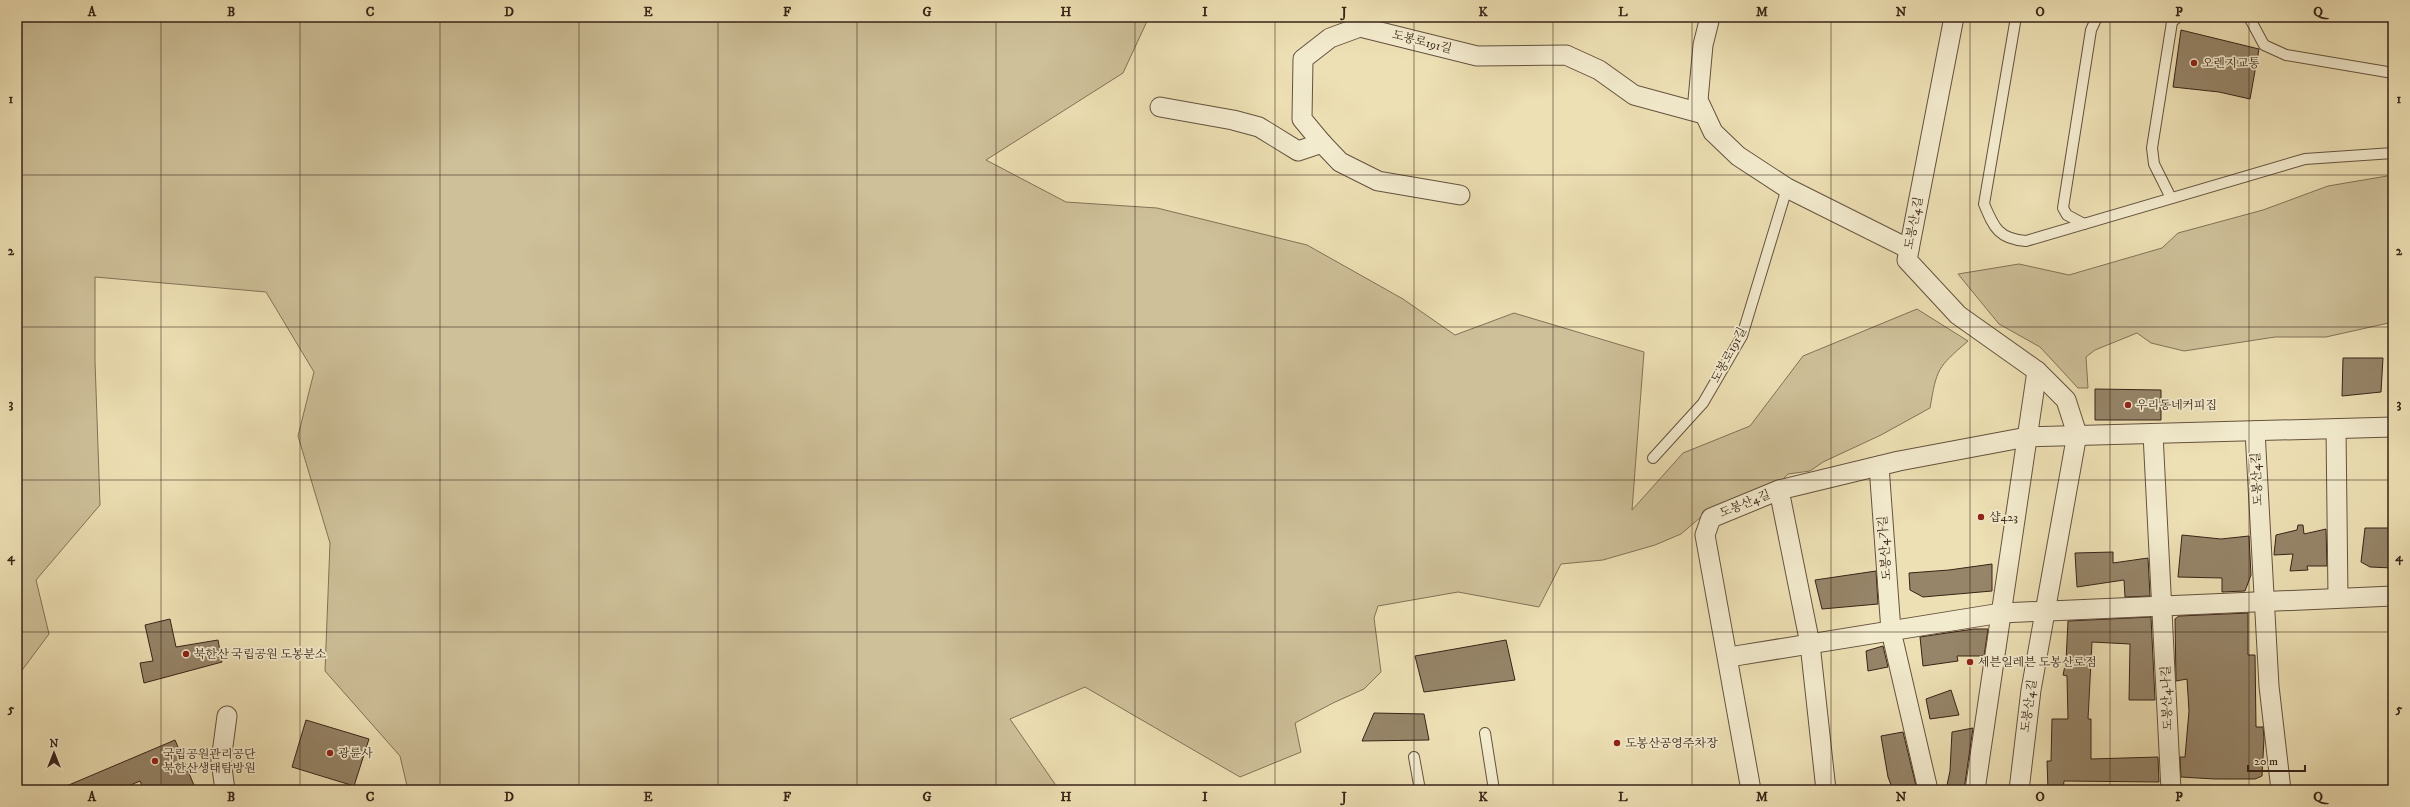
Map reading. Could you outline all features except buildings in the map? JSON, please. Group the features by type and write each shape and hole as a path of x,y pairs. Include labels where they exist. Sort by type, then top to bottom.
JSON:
{"street":[{"path":"1710,17 1704,45 1698,100 1713,132 1738,156 1787,188 1909,249"},
{"name":"도봉산4길","path":"1954,17 1907,260 1958,314 2037,371 2066,400 2077,434 2044,610 2030,698 2019,790"},
{"name":"도봉로191길","path":"1322,143 1302,119 1303,59 1330,38 1360,27 1477,56 1566,55 1599,70 1634,95 1704,114"},
{"path":"1160,107 1233,120 1259,127 1298,151 1322,143 1340,162 1378,181 1460,195"},
{"path":"1975,790 2037,371"},
{"name":"도봉산4길","path":"1751,790 1729,657 1706,535 1712,518 1779,490 1879,466 2027,437 2077,434 2153,434 2393,427"},
{"path":"2336,429 2338,597"},
{"name":"도봉산4길","path":"2255,431 2263,600 2269,686 2281,790"},
{"name":"도봉산4나길","path":"2153,434 2163,606 2171,790"},
{"name":"도봉산4가길","path":"1879,466 1891,631 1928,790"},
{"path":"1779,490 1810,644 1826,790"},
{"path":"1729,657 2001,613 2263,600 2393,596"},
{"path":"225,790 221,761 227,716"}],"lane":[{"path":"2016,17 1984,204 1990,220 2002,234 2010,240 2026,241 2305,159 2393,153"},
{"path":"2084,224 2067,215 2063,208 2091,30 2097,17"},
{"path":"2171,198 2154,164 2152,148 2172,22 2178,17"},
{"path":"2249,17 2264,45 2286,55 2393,73"},
{"name":"도봉로191길","path":"1653,458 1703,403 1742,336 1787,188"},
{"path":"1485,733 1494,790"},
{"path":"1414,757 1420,790"}],"shaded area":[{"path":"17,17 1149,17 1123,73 986,160 1066,202 1157,208 1307,245 1403,299 1455,335 1514,313 1644,352 1632,510 1683,453 1750,426 1803,356 1917,309 1968,341 1950,357 1940,370 1937,376 1930,408 1881,435 1823,462 1810,471 1788,474 1768,494 1702,516 1681,534 1655,545 1603,560 1561,564 1539,607 1458,592 1378,606 1374,618 1381,672 1364,689 1295,723 1301,752 1240,777 1085,687 1010,719 1055,784 1051,790 408,790 400,756 325,671 330,543 298,436 314,372 266,292 95,277 95,361 100,505 36,580 49,634 17,677"},
{"path":"2393,175 2393,322 2326,337 2275,337 2184,351 2151,343 2137,333 2095,350 2086,357 2088,388 2078,388 2040,347 1999,324 1958,274 2019,264 2069,275 2162,248 2178,233 2263,210 2328,186"}],"place":[{"name":"오렌지교통","path":"2194,63"},
{"name":"우리동네커피집","path":"2128,405"},
{"name":"샵423","path":"1981,517"},
{"name":"북한산 국립공원 도봉분소","path":"186,654"},
{"name":"세븐일레븐 도봉산로점","path":"1970,662"},
{"name":"도봉산공영주차장","path":"1617,743"},
{"name":"광륜사","path":"330,753"},
{"name":"국립공원관리공단 북한산생태탐방원","path":"155,761"}]}
